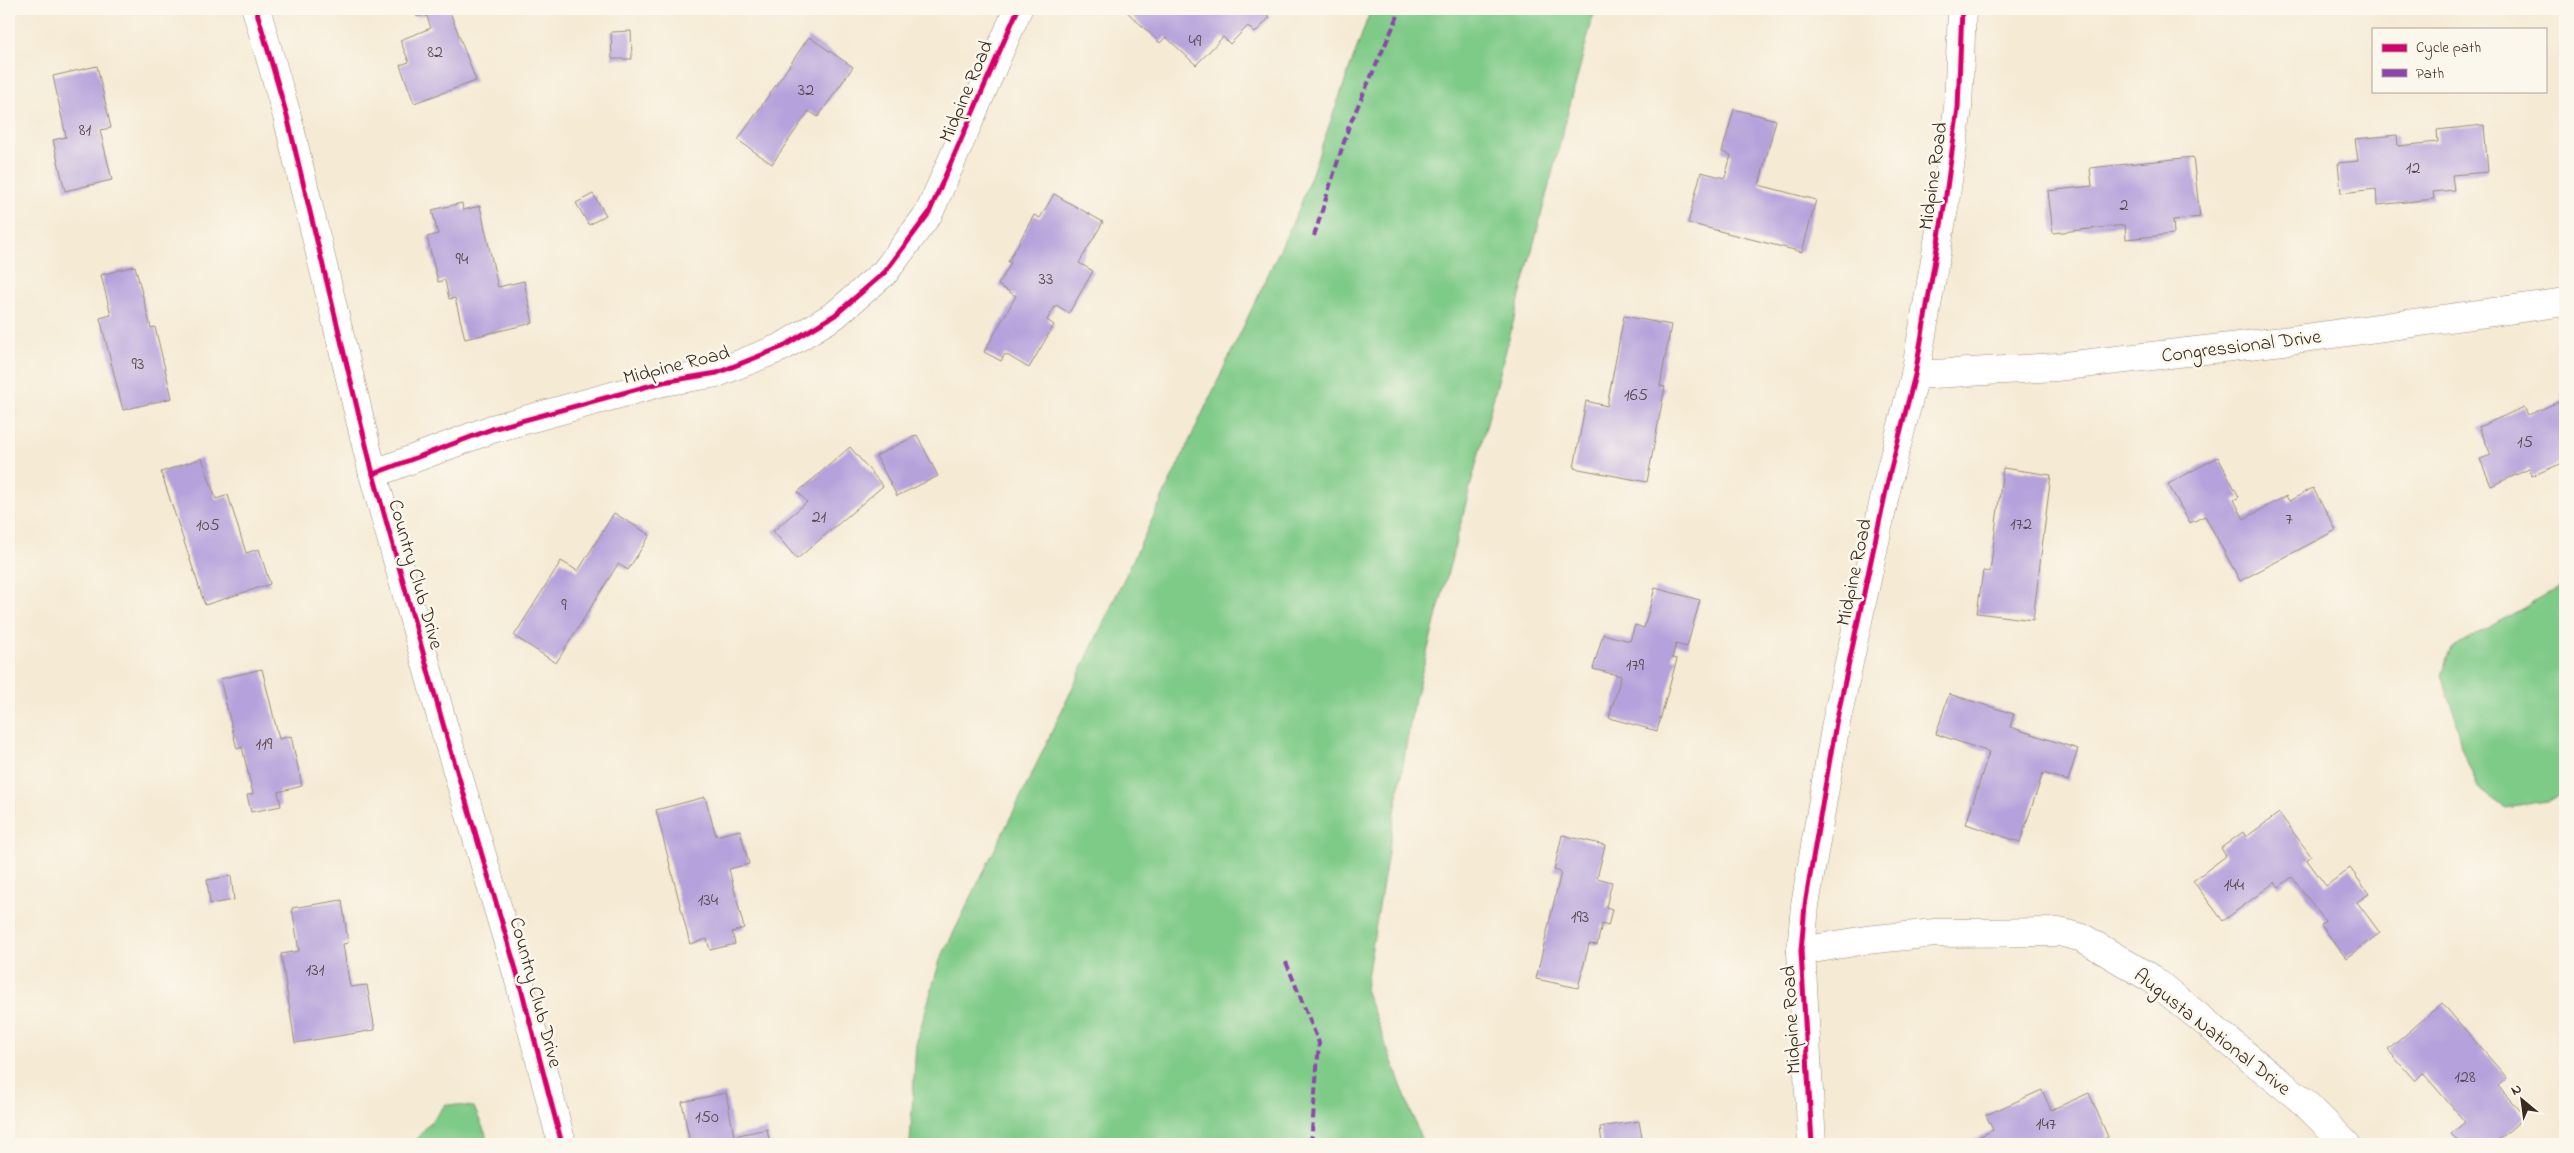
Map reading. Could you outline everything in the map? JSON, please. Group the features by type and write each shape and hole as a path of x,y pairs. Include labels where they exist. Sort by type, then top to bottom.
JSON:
{"street":[{"name":"Country Club Drive","path":"256,9 287,116 373,474 442,724 517,973 562,1144"},
{"name":"Midpine Road","path":"373,474 492,429 663,382 716,373 782,347 835,315 885,272 930,213 1018,9"},
{"name":"Midpine Road","path":"1812,1144 1801,951 1805,905 1836,723 1890,472 1915,375 1945,202 1958,108 1962,9"},
{"name":"Congressional Drive","path":"1915,375 2056,367 2284,341 2565,302"},
{"name":"Augusta National Drive","path":"1801,951 1866,940 1935,933 2060,932 2083,938 2152,979 2304,1102 2346,1144"}],"green space":[{"path":"1371,9 1595,9 1413,706 1365,989 1423,1144 910,1144 916,1044 940,960 1028,782 1299,209"},
{"path":"2565,585 2565,788 2548,801 2504,807 2478,788 2461,747 2453,708 2441,675 2451,648"},
{"path":"446,1104 474,1107 486,1135 485,1144 412,1144"}],"building":[{"path":"414,9 449,9 476,81 414,103 400,65 409,62 400,40 431,28 426,14 417,17"},
{"path":"1124,9 1269,9 1265,13 1270,17 1255,33 1248,26 1230,44 1223,37 1196,65 1166,37 1160,43"},
{"path":"631,31 632,59 612,59 611,32"},
{"path":"809,37 853,67 818,117 809,111 772,164 738,140"},
{"path":"97,66 111,128 100,130 112,180 65,191 53,140 66,137 53,76"},
{"path":"1734,109 1776,120 1759,185 1816,200 1802,252 1688,223 1701,172 1725,178 1731,155 1722,152"},
{"path":"2484,125 2488,172 2452,175 2454,190 2433,192 2434,199 2377,205 2376,189 2341,193 2338,163 2358,161 2355,139 2397,135 2398,146 2438,142 2437,130"},
{"path":"2193,157 2200,217 2173,220 2174,234 2126,239 2125,225 2053,233 2048,191 2092,186 2090,168"},
{"path":"593,194 606,215 589,225 576,203"},
{"path":"1054,194 1103,222 1079,263 1093,271 1069,313 1056,305 1047,320 1054,325 1029,368 1005,354 1001,361 984,352 1016,296 998,285 1011,263 1008,262 1034,215 1040,218"},
{"path":"462,203 463,210 480,206 498,287 524,281 533,323 465,339 455,298 449,299 445,280 438,282 427,237 438,234 432,210"},
{"path":"135,266 151,328 155,327 172,398 123,410 100,318 111,315 101,275"},
{"path":"1624,316 1671,325 1660,386 1665,387 1647,482 1574,468 1586,401 1607,406"},
{"path":"2565,394 2565,462 2532,476 2529,469 2491,486 2480,459 2491,455 2479,427 2524,407 2528,415 2563,400 2561,396"},
{"path":"917,435 938,476 897,496 876,456"},
{"path":"850,447 883,486 797,559 773,531 807,502 798,492"},
{"path":"2218,457 2239,497 2234,500 2244,519 2286,496 2289,501 2313,488 2336,530 2240,581 2205,516 2190,523 2168,484"},
{"path":"202,458 216,499 228,495 246,553 259,549 270,584 205,605 161,472"},
{"path":"2003,468 2051,475 2033,620 1977,613 1983,571 1990,572"},
{"path":"614,513 650,535 628,570 618,564 556,663 514,636 561,561 578,571"},
{"path":"1655,588 1700,600 1687,647 1676,644 1672,658 1677,659 1657,731 1609,718 1621,676 1593,669 1603,634 1630,641 1635,625 1644,628"},
{"path":"262,669 279,739 291,736 302,786 278,792 281,806 251,812 247,795 253,794 242,747 237,749 220,679"},
{"path":"1949,694 2014,714 2010,727 2078,749 2068,781 2043,773 2020,842 1966,824 1989,752 1936,734"},
{"path":"705,797 716,836 740,830 749,864 729,869 744,928 732,932 735,944 710,950 707,939 690,944 656,810"},
{"path":"2279,813 2311,856 2307,860 2326,886 2350,868 2369,894 2357,902 2380,933 2346,958 2321,925 2325,921 2292,877 2279,887 2275,882 2223,921 2193,881 2226,856 2221,848 2243,832 2246,837"},
{"path":"1562,835 1605,845 1597,878 1612,882 1606,907 1612,909 1608,926 1602,924 1597,945 1589,944 1578,988 1536,979 1561,872 1554,870"},
{"path":"231,876 234,900 210,904 207,880"},
{"path":"342,900 348,943 343,944 350,987 367,985 375,1030 295,1043 281,954 299,951 292,908"},
{"path":"2442,1003 2507,1078 2498,1086 2525,1117 2494,1144 2461,1144 2451,1134 2465,1122 2423,1073 2415,1081 2388,1050"},
{"path":"2042,1090 2051,1110 2089,1093 2108,1137 2093,1144 1969,1144 1968,1142 1993,1130 1986,1115"},
{"path":"726,1093 734,1136 767,1129 770,1144 709,1144 709,1142 690,1144 682,1102"},
{"path":"1639,1121 1643,1144 1602,1144 1600,1127"}],"marked path":[{"path":"1314,236 1349,126 1401,9"},
{"path":"1286,962 1319,1043 1311,1144"}],"cycle path":[{"path":"256,9 287,116 373,474 443,724 517,973 562,1144"},
{"path":"373,474 492,429 663,382 717,373 782,347 835,315 885,272 929,213 1018,9"},
{"path":"1812,1144 1801,951 1805,905 1836,723 1890,472 1915,375 1945,202 1958,108 1962,9"}]}
